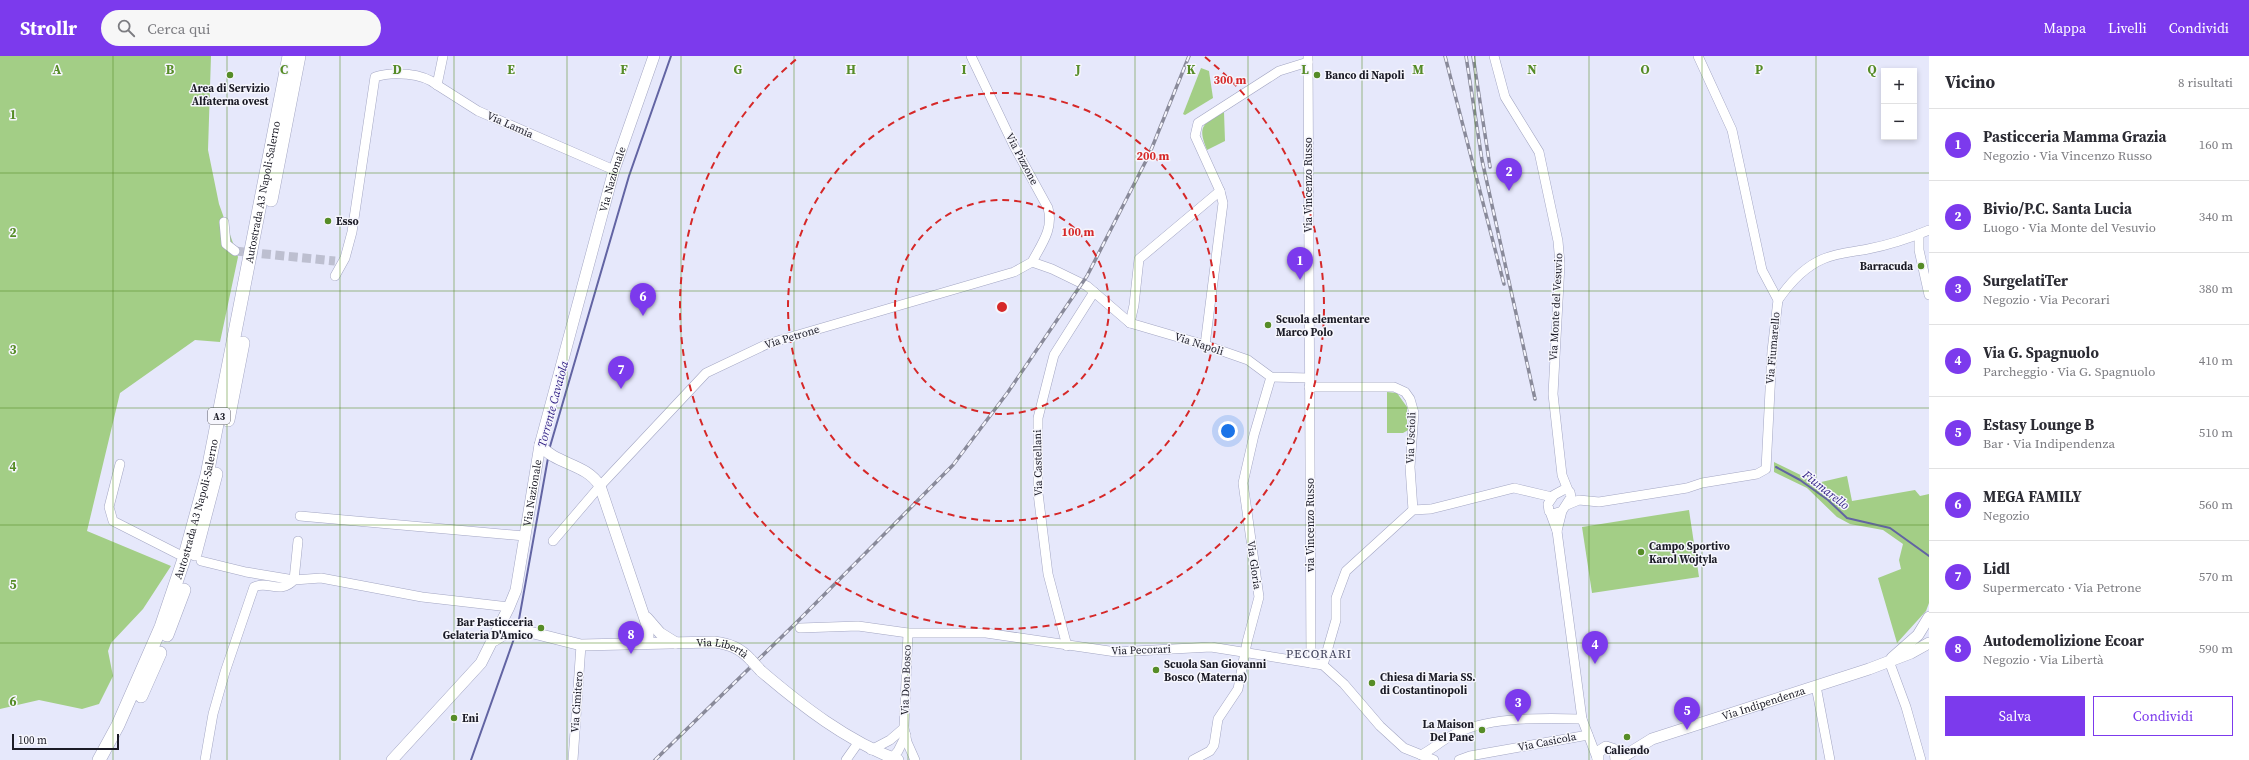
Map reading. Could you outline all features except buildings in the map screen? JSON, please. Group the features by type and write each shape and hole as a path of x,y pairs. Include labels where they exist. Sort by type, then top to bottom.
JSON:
{"highway":[{"name":"Autostrada A3 Napoli-Salerno","path":"99,760 118,724 161,627 184,559 205,483 290,56"},
{"name":"Autostrada A3 Napoli-Salerno","path":"109,760 140,699 163,646 177,610 204,522 234,389 299,56"}],"main road":[{"name":"Via Nazionale","path":"392,760 473,673 492,644 516,590 540,445 614,170 654,56"},
{"path":"540,445 546,452 565,463 582,469 598,483 649,633 648,638 641,643"},
{"path":"535,470 545,464 565,463"},
{"path":"492,644 500,636 514,628 509,617 509,607"},
{"path":"642,612 660,633 677,643"},
{"name":"Via Indipendenza","path":"1889,661 1918,635 1929,617"},
{"name":"Via Libertà","path":"514,628 581,645 714,642 730,644 743,651 761,670 784,690 858,743 870,750 895,759"},
{"path":"1918,635 1929,645"},
{"name":"Via Indipendenza","path":"1638,747 1674,731 1869,669 1929,645"},
{"path":"1597,759 1600,749 1609,747 1638,747"},
{"path":"1609,747 1616,753 1617,760 1638,747"}],"street":[{"path":"437,85 443,56"},
{"name":"Via Pizzone","path":"971,56 1014,146 1048,208 1051,219 1048,232 1032,262"},
{"name":"Via Monte del Vesuvio","path":"1494,56 1505,97 1539,152 1558,241 1560,264 1553,394 1562,475 1569,491"},
{"name":"Via Fiumarello","path":"1578,500 1599,502 1687,488 1702,483 1757,474 1766,469 1772,351 1778,300 1762,270 1732,130 1698,56"},
{"path":"1205,345 1223,203 1220,191 1195,136 1198,124 1279,71 1308,59"},
{"name":"Via Vincenzo Russo","path":"1308,59 1309,382"},
{"name":"Via Lamia","path":"345,258 352,232 375,77 388,72 431,80 478,111 614,170"},
{"path":"1130,323 1134,305 1139,259 1220,191"},
{"path":"224,222 226,244 236,251"},
{"path":"1778,300 1788,287 1805,270 1822,260 1890,244 1929,230"},
{"path":"1919,234 1919,250 1929,295"},
{"path":"335,261 345,258"},
{"path":"335,276 345,258"},
{"path":"1032,262 1052,269 1087,286 1094,292"},
{"name":"Via Petrone","path":"552,541 598,483 706,373 767,344 1014,272 1032,262"},
{"name":"Via Napoli","path":"1094,292 1130,323 1205,345 1248,360 1271,377"},
{"name":"Via Castellani","path":"1066,646 1048,574 1038,500 1038,418 1054,355 1094,292"},
{"path":"1271,377 1309,382"},
{"name":"Via Gloria","path":"1193,760 1210,751 1214,745 1218,719 1238,688 1259,597 1243,483 1254,435 1271,377"},
{"name":"Via Uscioli","path":"1309,382 1394,387 1405,392 1410,399 1414,413 1410,468 1413,510"},
{"name":"via Vincenzo Russo","path":"1309,382 1311,663"},
{"path":"120,464 109,507 113,521 178,554"},
{"name":"Via Monte del Vesuvio","path":"1550,512 1548,504 1555,494 1562,475"},
{"path":"1434,760 1404,748 1380,726 1344,684 1323,665 1336,620 1336,598 1346,571 1413,510 1431,509 1514,488 1555,494 1569,491"},
{"path":"1550,512 1556,514 1578,500 1569,491"},
{"path":"1557,532 1564,508 1570,500 1569,491"},
{"path":"1550,512 1557,532 1582,719 1597,759"},
{"path":"300,516 524,536"},
{"path":"205,760 213,714 225,672 254,587 258,584 278,588 290,584 294,580 298,541"},
{"path":"201,561 246,572 294,580 322,578 422,597 509,607"},
{"name":"Via Pecorari","path":"800,628 858,626 908,633 986,633 1066,646 1116,652 1211,647 1245,654 1323,665"},
{"name":"Via Don Bosco","path":"895,759 903,732 908,633"},
{"name":"Via Cimitero","path":"573,760 581,645"},
{"path":"1889,661 1906,707 1921,760"},
{"path":"1816,686 1830,760"},
{"path":"1421,755 1449,736 1473,727 1525,720 1582,719"},
{"path":"870,750 903,732"},
{"name":"Via Don Bosco","path":"903,732 915,760"},
{"path":"1588,735 1609,747"},
{"name":"Via Casicola","path":"1459,760 1470,756 1588,735"},
{"path":"846,760 858,743"}],"green space":[{"path":"0,56 211,56 208,150 219,204 238,257 220,342 195,340 120,393 87,531 171,566 143,609 111,643 108,651 113,676 99,704 82,709 39,700 0,709"},
{"path":"1201,68 1209,71 1213,98 1185,115 1183,114"},
{"path":"1224,112 1225,141 1207,150 1202,135 1202,130 1211,119"},
{"path":"1387,392 1397,393 1407,407 1407,425 1410,429 1403,433 1387,433"},
{"path":"1774,462 1817,483 1847,476 1852,501 1915,490 1920,496 1929,494 1929,603 1926,611 1897,643 1878,578 1901,569 1899,560 1903,544 1883,530 1850,524 1837,517 1807,488 1774,472"},
{"name":"Campo Sportivo Karol Wojtyla","path":"1689,510 1699,577 1592,593 1582,527"}],"waterway":[{"name":"Torrente Cavaiola","path":"549,450 629,176 671,56"},
{"name":"Torrente Cavaiola","path":"518,625 548,458"},
{"name":"Fiumarello","path":"1776,467 1800,480 1828,500 1847,518 1890,528 1929,556"},
{"name":"Torrente Cavaiola","path":"471,760 516,633"}],"tunnel":[{"path":"235,251 335,261"}],"railway":[{"path":"655,760 798,621 953,465 1008,392 1087,276 1149,155 1189,56"},
{"path":"1445,56 1504,284"},
{"path":"1466,56 1482,160 1535,399"},
{"path":"1473,56 1490,167"}],"place":[{"name":"Area di Servizio Alfaterna ovest","path":"230,75"},
{"name":"Banco di Napoli","path":"1317,75"},
{"name":"Bivio/P.C. Santa Lucia","path":"1509,191"},
{"name":"Esso","path":"328,221"},
{"name":"Barracuda","path":"1921,266"},
{"name":"Pasticceria Mamma Grazia","path":"1300,280"},
{"name":"MEGA FAMILY","path":"643,316"},
{"name":"Scuola elementare Marco Polo","path":"1268,325"},
{"name":"Lidl","path":"621,389"},
{"name":"Campo Sportivo Karol Wojtyla","path":"1641,552"},
{"name":"Bar Pasticceria Gelateria D'Amico","path":"541,628"},
{"name":"Autodemolizione Ecoar","path":"631,654"},
{"name":"Via G. Spagnuolo","path":"1595,664"},
{"name":"Scuola San Giovanni Bosco (Materna)","path":"1156,670"},
{"name":"Chiesa di Maria SS. di Costantinopoli","path":"1372,683"},
{"name":"Eni","path":"454,718"},
{"name":"SurgelatiTer","path":"1518,722"},
{"name":"La Maison Del Pane","path":"1482,730"},
{"name":"Estasy Lounge B","path":"1687,730"},
{"name":"Caliendo","path":"1627,737"}],"district":[{"name":"PECORARI","path":"1319,654"}]}
